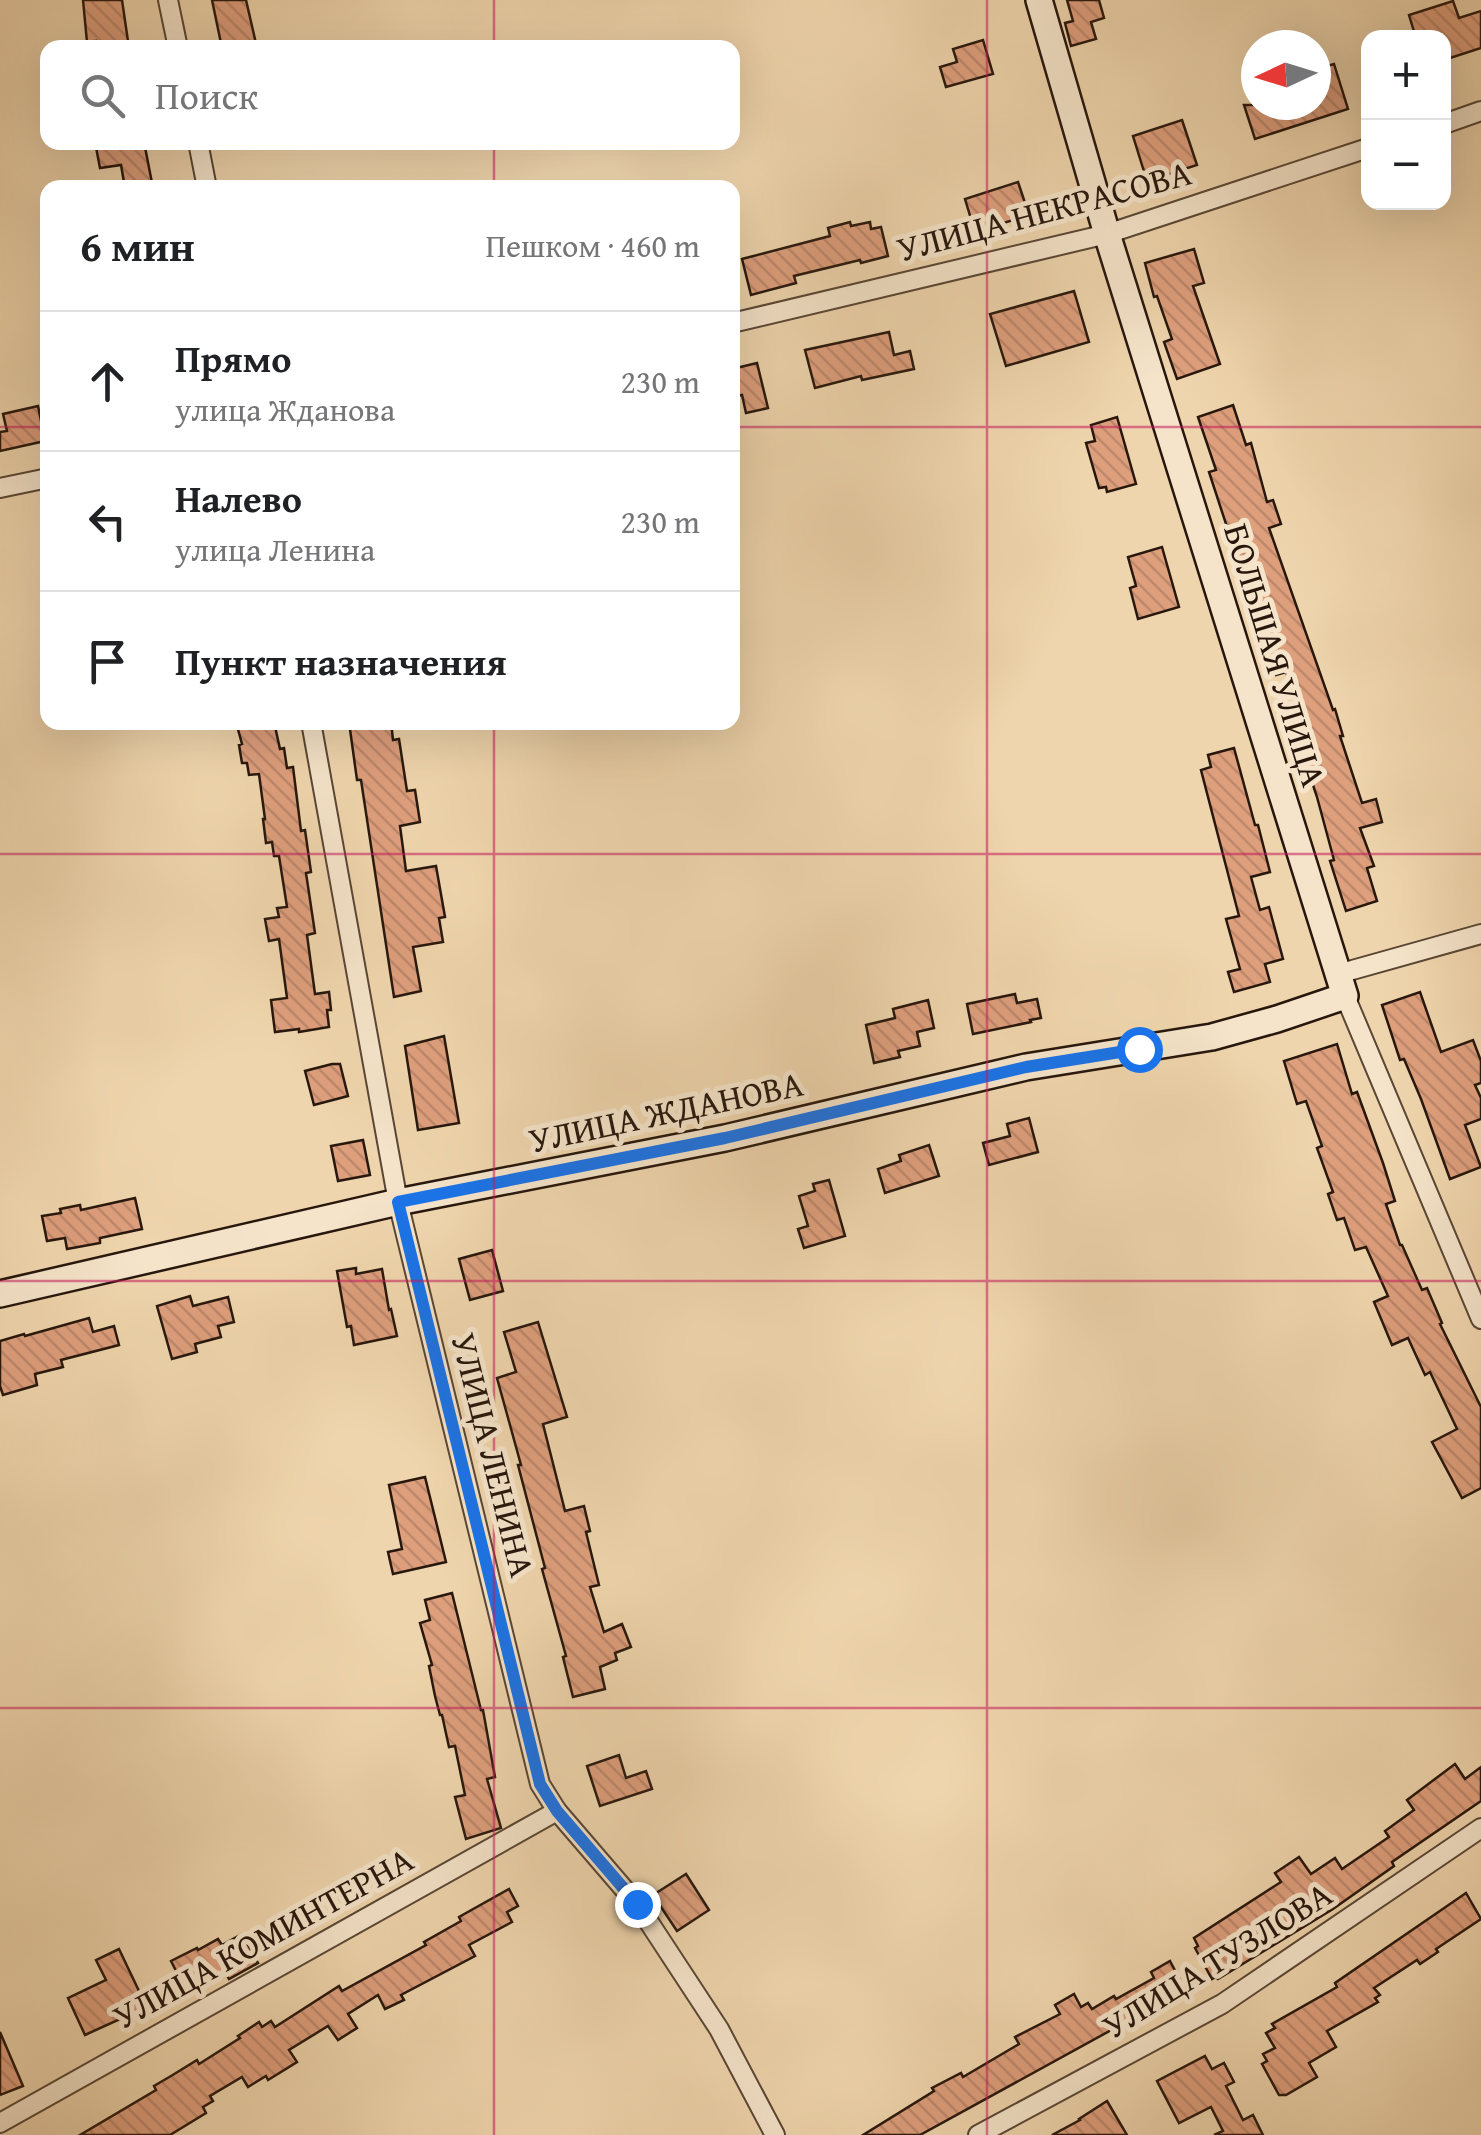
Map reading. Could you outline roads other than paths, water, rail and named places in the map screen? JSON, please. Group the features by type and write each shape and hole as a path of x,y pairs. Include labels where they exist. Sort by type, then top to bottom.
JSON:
{"street":[{"path":"168,0 176,40"},
{"name":"БОЛЬШАЯ УЛИЦА","path":"1039,0 1107,234 1342,985 1481,1319"},
{"path":"1451,122 1481,111"},
{"path":"200,150 205,180"},
{"name":"УЛИЦА НЕКРАСОВА","path":"740,321 1107,234 1361,150"},
{"path":"0,488 40,480"},
{"name":"УЛИЦА ЛЕНИНА","path":"312,730 398,1202 540,1784 557,1811 637,1904 719,2028 775,2135"},
{"name":"УЛИЦА ЖДАНОВА","path":"0,1294 398,1202 725,1138 1026,1067 1212,1036 1277,1019 1342,985 1457,939 1481,934"},
{"name":"УЛИЦА КОМИНТЕРНА","path":"0,2122 557,1811"},
{"name":"УЛИЦА ТУЗЛОВА","path":"978,2135 1222,2004 1481,1828"}]}
